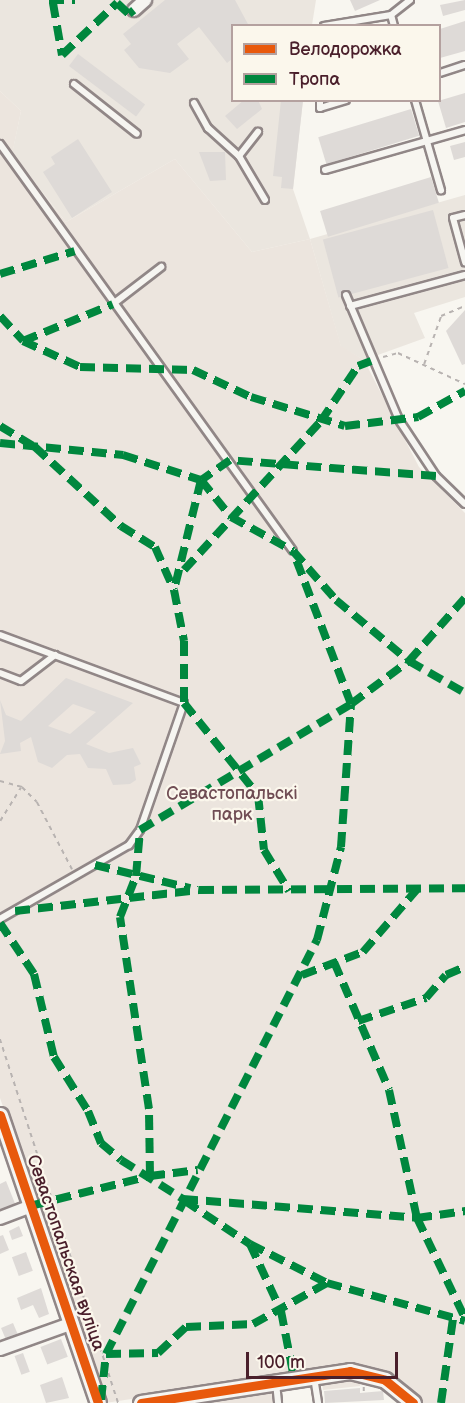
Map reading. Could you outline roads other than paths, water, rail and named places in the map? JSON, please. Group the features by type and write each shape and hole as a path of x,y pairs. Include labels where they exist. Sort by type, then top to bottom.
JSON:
{"street":[{"path":"134,10 145,0"},
{"name":"Севастопальская вуліца","path":"0,1115 33,1205 98,1403"},
{"path":"0,1218 33,1205"},
{"path":"0,1349 73,1323"},
{"path":"141,1403 210,1397 314,1374 367,1373 413,1403"}],"lane":[{"path":"336,24 391,15 410,0"},
{"path":"391,15 393,24"},
{"path":"441,73 465,65"},
{"path":"74,84 137,134"},
{"path":"320,102 320,108 340,102"},
{"path":"416,102 441,190"},
{"path":"194,103 208,128 239,156 265,200"},
{"path":"325,170 465,130"},
{"path":"239,156 258,132"},
{"path":"0,144 113,304 165,366 293,551"},
{"path":"465,215 453,218 465,262"},
{"path":"113,304 161,267"},
{"path":"350,306 465,275"},
{"path":"346,295 371,361 421,458 465,504"},
{"path":"0,635 184,703 140,830 129,845 0,919"},
{"path":"0,673 21,681 55,655"},
{"path":"314,1374 318,1403"},
{"path":"276,1381 278,1403"}],"park label":[{"name":"Севастопальскі парк","path":"232,805"}]}
